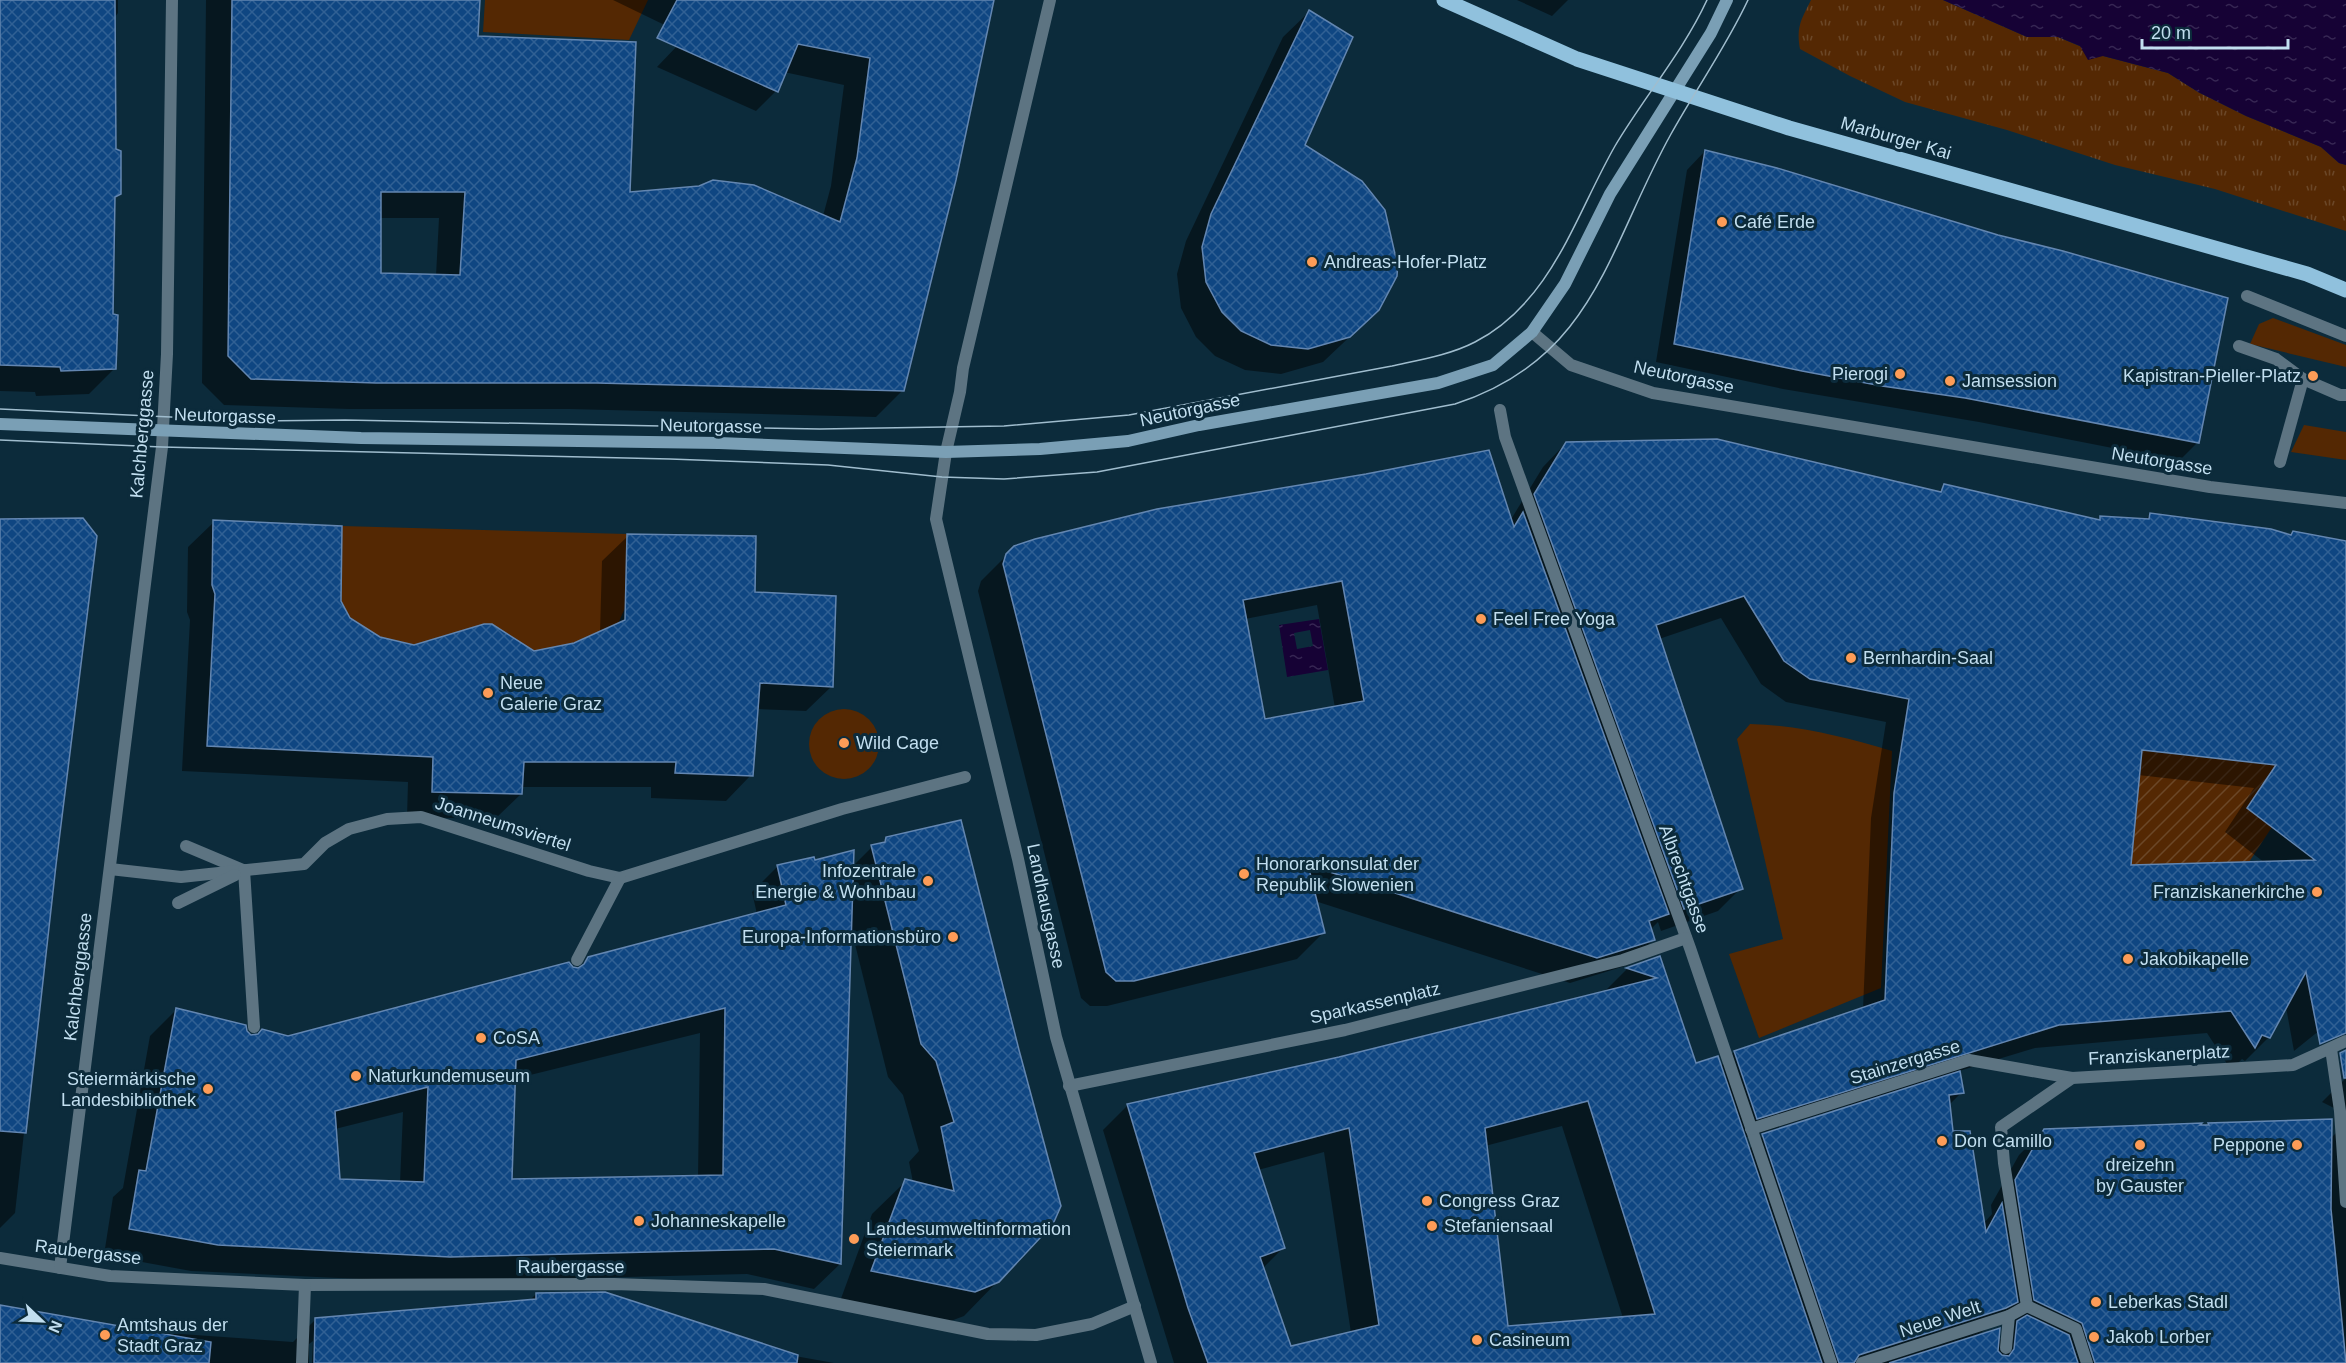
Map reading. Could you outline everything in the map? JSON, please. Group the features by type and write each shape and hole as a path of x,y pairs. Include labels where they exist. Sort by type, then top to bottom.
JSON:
{"main road":[{"name":"Marburger Kai","path":"1444,0 1577,59 1789,129 2307,274 2346,290"}],"street":[{"name":"Kalchberggasse","path":"60,1268 163,432 167,354 172,0"},
{"path":"946,452 960,392 963,368 1050,0"},
{"path":"1532,332 1564,284 1610,194 1711,33 1727,0"},
{"path":"2247,296 2346,336"},
{"name":"Neutorgasse","path":"0,424 362,438 719,443 946,452 1040,449 1128,441 1199,425 1438,383 1493,365 1532,332 1571,365 1653,393 2210,487 2346,503"},
{"path":"2239,346 2276,359 2303,379 2340,395 2346,395"},
{"path":"2280,462 2303,379"},
{"name":"Albrechtgasse","path":"1500,410 1505,437 1686,939 1831,1363"},
{"name":"Landhausgasse","path":"946,452 936,519 939,537 997,768 1046,995 1069,1086 1151,1363"},
{"name":"Joanneumsviertel","path":"110,869 181,877 304,864 325,843 349,829 387,819 422,817 589,871 620,878 842,809 965,777"},
{"name":"Joanneumsviertel","path":"186,846 244,870"},
{"path":"244,870 254,1027"},
{"name":"Joanneumsviertel","path":"178,903 244,870"},
{"path":"577,960 620,878"},
{"name":"Sparkassenplatz","path":"1069,1086 1345,1030 1623,960 1686,939"},
{"name":"Franziskanerplatz","path":"2026,1306 2004,1163 2001,1127 2072,1078 2294,1065 2346,1041"},
{"path":"2331,1049 2340,1111 2346,1202"},
{"name":"Stainzergasse","path":"1751,1129 1969,1060 2072,1078"},
{"name":"Raubergasse","path":"0,1258 110,1276 305,1285 614,1284 764,1290 988,1334 1036,1335 1092,1324 1135,1306"},
{"path":"302,1363 305,1285"},
{"path":"2026,1306 2076,1329 2087,1363"},
{"name":"Neue Welt","path":"1862,1363 2009,1316 2026,1306"},
{"path":"2006,1348 2009,1316"}],"green space":[{"path":"485,0 648,0 629,40 483,32"},
{"path":"1811,0 1943,0 2027,37 2058,37 2103,56 2168,73 2198,92 2246,116 2321,147 2339,163 2346,165 2346,231 2215,189 2115,165 2007,130 1905,102 1800,49 1800,24"},
{"path":"2273,318 2346,345 2346,367 2250,344 2259,324"},
{"path":"2304,425 2346,432 2346,460 2291,452"},
{"path":"342,526 627,534 625,598 629,608 625,608 617,626 583,643 549,648 547,652 414,645 380,637 348,619 337,594"},
{"name":"Wild Cage","path":"837,709 851,709 864,715 873,724 879,737 877,757 869,769 851,779 837,779 824,773 815,764 809,751 809,737 815,724 824,715"},
{"path":"1750,724 1822,733 1892,751 1881,988 1759,1038 1729,954 1783,939 1737,739"},
{"path":"2142,750 2309,769 2248,808 2272,827 2249,862 2131,865"}],"water":[{"path":"1943,0 2346,0 2346,165 2339,163 2321,147 2246,116 2198,92 2168,73 2103,56 2088,60 2080,46 2058,37 2027,37"},
{"path":"1319,619 1328,670 1287,677 1279,625","holes":["1310,630 1313,646 1297,649 1294,633"]}],"building":[{"path":"0,0 115,0 116,149 121,151 121,194 115,197 113,314 118,315 116,369 61,371 60,367 0,365"},
{"path":"232,0 480,0 478,36 636,42 630,192 699,186 713,180 754,185 840,222 857,158 870,58 798,44 778,92 657,38 677,0 994,0 956,180 904,391 597,383 376,383 251,379 228,356","holes":["381,192 465,192 460,275 381,273"]},
{"path":"1309,10 1353,37 1305,145 1362,181 1385,210 1398,261 1397,276 1379,310 1350,337 1308,349 1271,345 1241,331 1222,312 1206,282 1202,247 1211,214"},
{"path":"1705,150 1777,168 1998,235 2228,298 2199,443 1965,398 1802,371 1674,344"},
{"path":"1717,439 1941,492 1944,484 2100,520 2100,516 2149,519 2150,513 2271,529 2291,535 2293,531 2346,541 2346,1033 2320,1044 2306,972 2270,1038 2262,1035 2255,1048 2231,1011 2059,1025 1757,1119 1734,1051 1885,1000 1894,793 1909,699 1810,679 1784,661 1744,596 1656,625 1743,889 1684,909 1534,494 1566,442","holes":["2142,750 2276,765 2247,808 2315,860 2131,865"]},
{"path":"1489,450 1514,527 1523,512 1669,914 1649,921 1655,940 1597,958 1308,865 1325,933 1134,981 1116,981 1106,972 1003,564 1006,554 1014,546 1035,539 1157,509 1366,474","holes":["1342,581 1364,701 1265,719 1243,600"]},
{"path":"83,518 97,536 56,865 26,1133 0,1131 0,519"},
{"path":"213,520 342,526 341,601 350,618 380,637 414,645 484,624 492,624 534,651 574,643 625,620 627,534 756,536 755,592 836,596 833,687 760,683 753,776 675,773 676,762 524,762 522,794 432,792 433,757 207,746 215,594 212,585"},
{"path":"961,820 1061,1206 1053,1224 999,1282 975,1292 871,1271 905,1179 954,1191 941,1127 954,1122 936,1061 921,1044 871,845 885,842 886,837"},
{"path":"854,850 841,1264 774,1249 450,1257 218,1245 129,1229 139,1170 146,1171 176,1008 246,1025 251,1035 258,1034 262,1029 288,1036 569,962 573,967 578,968 588,957 786,905 777,865 814,857 815,860","holes":["725,1008 723,1175 512,1179 516,1060","428,1087 424,1182 340,1179 335,1111"]},
{"name":"Congress Graz","path":"1660,956 1696,1063 1718,1056 1822,1363 1208,1363 1188,1308 1127,1104 1339,1057 1657,978 1626,968","holes":["1588,1101 1655,1314 1508,1326 1485,1128","1349,1128 1379,1325 1291,1346 1260,1257 1285,1248 1254,1153"]},
{"path":"2346,1050 2346,1078 2344,1078 2340,1053"},
{"path":"1960,1071 1964,1093 1949,1095 1953,1131 1970,1131 1986,1232 2002,1203 2018,1302 2006,1308 1859,1355 1854,1363 1839,1363 1762,1134"},
{"path":"2332,1119 2331,1209 2346,1363 2095,1363 2082,1323 2034,1300 2015,1180 2044,1129"},
{"path":"605,1292 798,1355 797,1363 314,1363 315,1318 536,1299 536,1293"},
{"name":"Amtshaus der Stadt Graz","path":"0,1305 211,1342 209,1363 0,1363"},
{"path":"2027,1315 2069,1335 2078,1363 1889,1363 2000,1328 1998,1351 2002,1355 2009,1356 2014,1349 2017,1321"}],"tram line":[{"path":"0,409 257,421 345,420 820,429 1004,426 1129,415 1445,354 1475,342 1501,325 1524,304 1543,281 1559,255 1615,146 1687,38 1707,0"},
{"path":"0,440 162,447 828,465 942,477 1004,479 1097,472 1455,404 1502,384 1539,359 1568,329 1592,294 1671,134 1748,0"}],"place":[{"name":"Café Erde","path":"1722,222"},
{"name":"Andreas-Hofer-Platz","path":"1312,262"},
{"name":"Pierogi","path":"1900,374"},
{"name":"Kapistran-Pieller-Platz","path":"2313,376"},
{"name":"Jamsession","path":"1950,381"},
{"name":"Feel Free Yoga","path":"1481,619"},
{"name":"Bernhardin-Saal","path":"1851,658"},
{"name":"Neue Galerie Graz","path":"488,693"},
{"name":"Wild Cage","path":"844,743"},
{"name":"Honorarkonsulat der Republik Slowenien","path":"1244,874"},
{"name":"Infozentrale Energie & Wohnbau","path":"928,881"},
{"name":"Franziskanerkirche","path":"2317,892"},
{"name":"Europa-Informationsbüro","path":"953,937"},
{"name":"Jakobikapelle","path":"2128,959"},
{"name":"CoSA","path":"481,1038"},
{"name":"Naturkundemuseum","path":"356,1076"},
{"name":"Steiermärkische Landesbibliothek","path":"208,1089"},
{"name":"Don Camillo","path":"1942,1141"},
{"name":"dreizehn by Gauster","path":"2140,1145"},
{"name":"Peppone","path":"2297,1145"},
{"name":"Congress Graz","path":"1427,1201"},
{"name":"Johanneskapelle","path":"639,1221"},
{"name":"Stefaniensaal","path":"1432,1226"},
{"name":"Landesumweltinformation Steiermark","path":"854,1239"},
{"name":"Leberkas Stadl","path":"2096,1302"},
{"name":"Amtshaus der Stadt Graz","path":"105,1335"},
{"name":"Jakob Lorber","path":"2094,1337"},
{"name":"Casineum","path":"1477,1340"}]}
